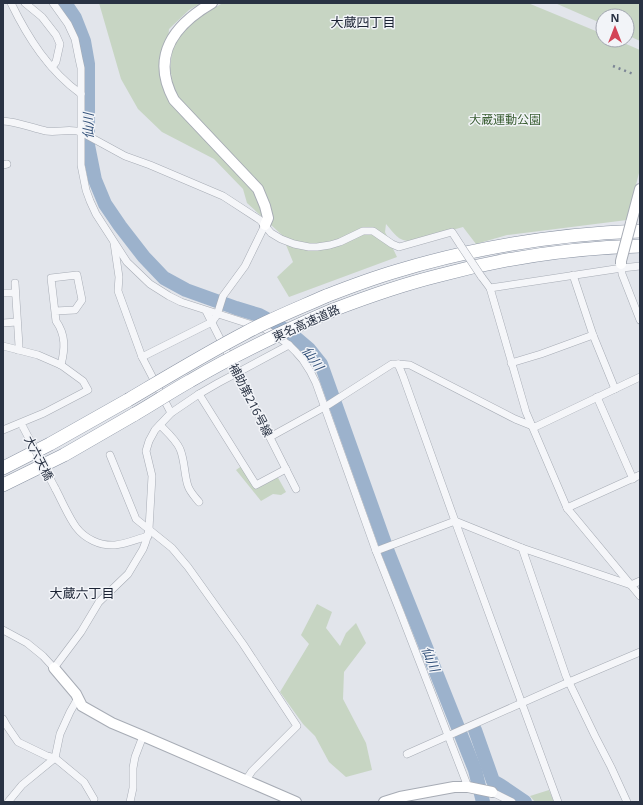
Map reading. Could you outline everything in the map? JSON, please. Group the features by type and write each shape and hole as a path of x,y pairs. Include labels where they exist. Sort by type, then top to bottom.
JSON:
{"highway":[{"name":"東名高速道路","path":"3,468 50,444 246,333 288,312 326,296 397,271 471,252 548,238 636,227"},
{"name":"東名高速道路","path":"3,485 64,455 190,381 250,349 293,327 333,310 436,276 494,263 579,249 640,246"}],"street":[{"path":"11,3 30,39 52,67 69,85 81,94"},
{"path":"25,3 42,17 56,35 60,44 56,62 52,67"},
{"path":"53,3 68,24 75,39 81,68 80,165 86,190 93,208 127,262 150,284 168,296 181,302 217,315 265,329 290,346 303,360 316,383 376,551 468,787"},
{"path":"142,357 212,322 217,315 223,296 245,266 268,218 258,189 174,100 169,91 166,80 164,63 168,46 174,35 182,25 212,3"},
{"path":"3,121 48,131 73,130 81,132 126,156 223,196 260,220 271,233 294,244 317,247 330,245 363,231 373,231 399,247 452,232 490,288 526,412 567,508 640,596"},
{"path":"640,189 636,227 621,261 622,274 640,320"},
{"path":"113,239 118,277 118,291 142,357 171,413"},
{"path":"490,288 573,276 622,266 640,266"},
{"path":"55,311 75,310 82,300 77,275 51,278 56,321 60,327 63,338 64,351 61,365"},
{"path":"573,276 593,335 615,389"},
{"path":"15,284 18,350"},
{"path":"3,294 15,293"},
{"name":"補助第216号線","path":"206,311 296,489"},
{"path":"3,323 17,322"},
{"path":"511,362 540,354 593,335"},
{"path":"3,346 38,355 61,365 84,382 88,390 22,424 3,430"},
{"path":"54,668 81,632 99,602 128,574 143,549 148,533 152,476 146,451 151,436 171,413 199,394 290,346"},
{"path":"270,437 342,397 392,364 410,365 515,420 535,427 640,377"},
{"path":"398,364 558,802"},
{"path":"199,394 256,485 286,469"},
{"path":"597,397 633,479"},
{"name":"大六天橋","path":"22,424 76,526 84,536 98,543 114,545 128,542 148,533"},
{"path":"160,424 170,434 180,448 184,460 188,486 199,502"},
{"path":"110,454 136,519 148,533 172,548 188,567 243,644 297,726 252,771 246,780"},
{"path":"567,508 640,475"},
{"path":"376,551 455,521 522,548 631,585 640,581"},
{"path":"522,548 569,682 627,802"},
{"path":"3,630 27,643 43,656 76,694 82,706 112,723 296,802"},
{"path":"407,754 640,652"},
{"path":"8,802 22,785 55,758 60,734 78,698"},
{"path":"3,719 18,742 47,756 55,758 84,782 94,799"},
{"path":"130,802 133,788 133,768 135,757 143,736"},
{"path":"384,802 454,787 468,787 512,802"}],"green space":[{"name":"大蔵運動公園","path":"99,3 201,3 189,10 169,29 166,63 172,77 170,70 172,51 178,34 192,20 223,3 528,3 595,31 595,48 635,48 640,50 640,169 627,220 507,235 476,244 463,227 413,241 408,241 397,237 386,224 385,232 397,257 289,297 277,277 293,262 282,235 247,203 243,189 214,159 162,132 138,109 121,79"},
{"path":"555,3 640,3 640,41 635,39 635,8 595,8 595,20"},
{"path":"243,465 255,485 277,476 286,492 281,495 273,494 261,501 236,470"},
{"path":"317,604 332,612 326,628 340,646 346,633 356,623 366,643 344,672 343,699 366,743 372,770 346,777 329,762 315,736 303,724 280,692 309,644 301,635"},
{"path":"549,790 554,802 535,802 530,796"}],"waterway":[{"name":"仙川","path":"65,3 75,18 84,41 88,64 88,145 95,180 105,204 120,226 144,257 164,278 186,290 259,315 272,322 289,332 309,349 321,364 388,552 475,770 483,802"},
{"path":"475,730 493,781 525,802"}],"railway":[{"path":"613,66 633,74"}],"district":[{"name":"大蔵四丁目","path":"363,22"},
{"name":"大蔵六丁目","path":"82,593"}]}
